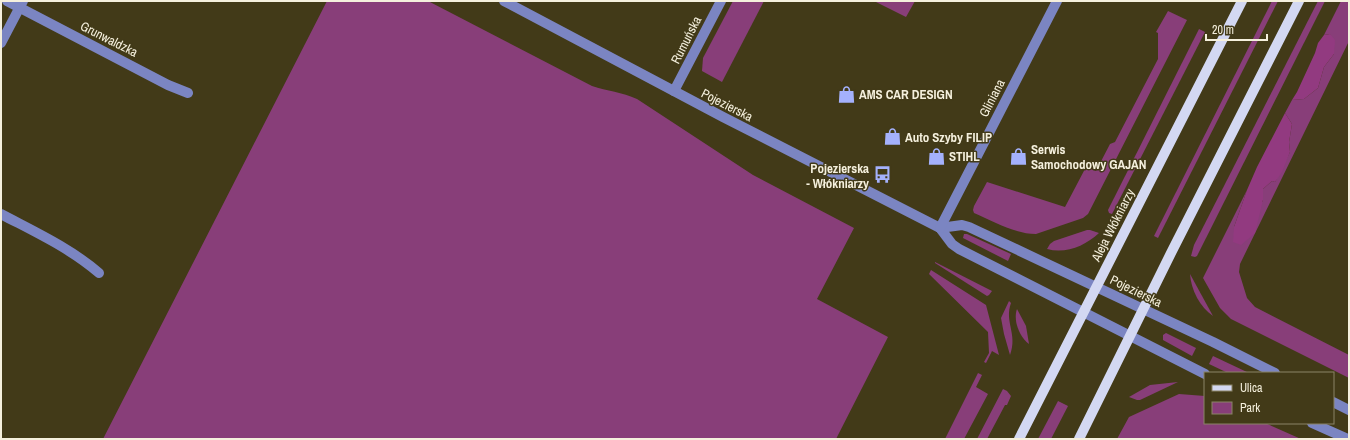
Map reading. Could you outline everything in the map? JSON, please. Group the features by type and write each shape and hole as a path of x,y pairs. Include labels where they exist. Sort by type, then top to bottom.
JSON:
{"main road":[{"name":"Aleja Włókniarzy","path":"1019,439 1242,1"},
{"path":"1079,439 1299,1"}],"street":[{"name":"Grunwaldzka","path":"7,1 21,4 161,81 188,93"},
{"name":"Pojezierska","path":"504,1 674,91 940,228 952,244 959,249 1204,373"},
{"name":"Rumuńska","path":"674,91 720,1"},
{"name":"Gliniana","path":"940,228 1057,1"},
{"path":"1,43 21,4"},
{"path":"1,214 71,251 99,273"},
{"name":"Pojezierska","path":"940,228 962,225 969,227 1273,372"},
{"path":"1334,402 1349,410"},
{"path":"1314,424 1348,439"}],"green space":[{"path":"327,1 428,1 592,86 637,99 753,175 854,228 817,299 888,337 836,439 103,439"},
{"path":"733,1 764,1 722,82 702,71 703,58"},
{"path":"874,1 915,1 906,17"},
{"path":"1272,1 1278,1 1158,238 1154,236"},
{"path":"1318,1 1325,1 1197,256 1191,256 1194,245"},
{"path":"1341,1 1349,1 1349,41 1240,264 1239,272 1247,298 1255,307 1349,355 1349,378 1231,319 1220,308 1203,278 1247,190 1234,227 1263,201 1263,189 1272,181 1275,182 1290,152 1289,142 1292,124 1285,113 1292,100 1304,99 1318,88 1324,67 1334,54 1330,34 1324,35"},
{"path":"1168,11 1187,20 1088,214 1083,218 1036,234 1020,232 974,213 974,206 987,182 1065,207 1086,167 1096,171 1110,144 1115,142 1158,59 1158,33 1156,32"},
{"path":"1199,29 1205,32 1112,214 1109,213 1108,210"},
{"path":"1087,230 1099,233 1088,242 1075,248 1068,250 1047,249 1054,241"},
{"path":"964,234 1011,254 1008,261 963,238"},
{"path":"935,262 992,291 987,296"},
{"path":"931,270 986,305 999,355 992,351 986,363 984,362 989,353 988,332 929,274"},
{"path":"1190,274 1213,316 1204,308 1197,298 1192,286"},
{"path":"1009,301 1011,303 1009,316 1013,341 1010,355 1001,318"},
{"path":"1017,309 1026,326 1029,344 1022,337 1016,323"},
{"path":"1166,333 1196,348 1192,356 1163,340 1163,335"},
{"path":"1213,356 1247,372 1226,372 1209,364"},
{"path":"978,373 982,375 976,387 988,394 964,439 945,439"},
{"path":"1178,382 1140,400 1129,397 1150,385"},
{"path":"1003,389 1011,396 1007,405 1005,405 987,439 977,439"},
{"path":"1179,394 1204,396 1204,424 1267,424 1301,439 1117,439 1129,417"},
{"path":"1058,401 1068,406 1051,439 1038,439"}],"shaded area":[{"path":"1330,34 1335,40 1334,54 1324,67 1318,88 1304,99 1292,100 1315,53 1318,43 1324,35"},
{"path":"1285,113 1292,124 1289,142 1290,152 1282,172 1275,182 1272,181 1263,189 1263,200 1255,233 1241,245 1233,242 1234,227 1257,167"}],"place":[{"name":"AMS CAR DESIGN","path":"846,94"},
{"name":"Auto Szyby FILIP","path":"892,137"},
{"name":"STIHL","path":"936,156"},
{"name":"Serwis Samochodowy GAJAN","path":"1018,156"},
{"name":"Pojezierska - Włókniarzy","path":"882,175"}]}
